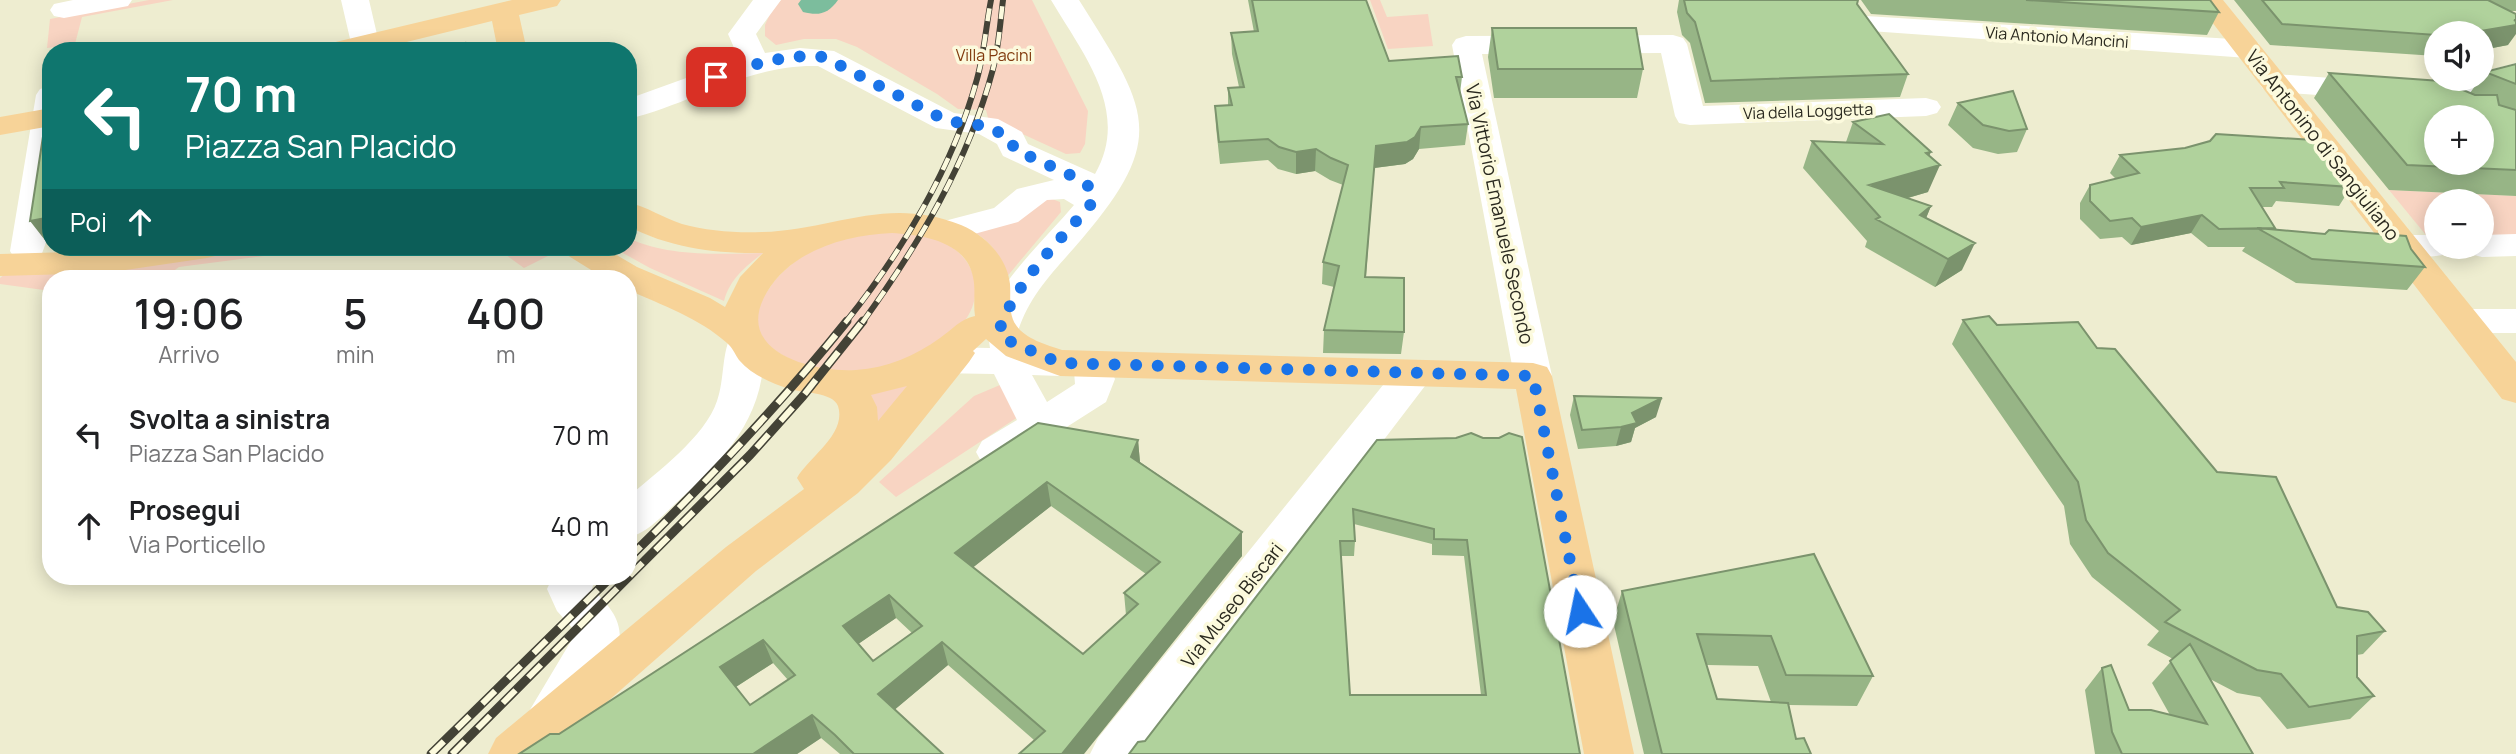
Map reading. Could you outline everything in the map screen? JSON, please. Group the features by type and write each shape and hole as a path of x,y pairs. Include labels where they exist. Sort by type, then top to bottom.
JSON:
{"main road":[{"path":"369,42 547,0"},
{"name":"Via Antonino di Sangiuliano","path":"2209,0 2274,83 2420,246 2463,321 2516,389"},
{"path":"505,10 511,42"},
{"path":"0,126 42,112"},
{"path":"637,218 674,232 720,241 750,243 820,236"},
{"path":"529,745 741,559 843,482 877,449 986,329 990,275 984,259 964,240 945,231 910,223 858,225 820,236 786,253 753,284 742,310 745,339"},
{"path":"9,256 42,252"},
{"path":"9,256 105,261 141,256"},
{"path":"593,256 616,270"},
{"path":"637,280 698,306 745,339 765,363 790,376 838,383 881,379 986,329"},
{"path":"1075,363 1533,376"},
{"name":"Via Vittorio Emanuele Secondo","path":"1533,376 1609,754"},
{"path":"741,559 820,475 847,444 855,430 859,404 852,393 838,383"}],"street":[{"path":"64,10 118,0"},
{"path":"355,0 365,42"},
{"path":"756,63 742,34 767,0"},
{"path":"986,329 1092,203 1119,160 1125,135 1124,112 1114,84 1065,0"},
{"path":"1942,0 1969,31"},
{"name":"Via Antonio Mancini","path":"1926,107 1866,24 2390,65 2441,94"},
{"name":"Via Vittorio Emanuele Secondo","path":"1533,376 1466,45 1673,44 1690,116"},
{"path":"637,107 756,63 805,55 824,57 947,121 987,126 1011,139 1014,149 1083,181 1092,190 1092,203"},
{"path":"2494,72 2514,73"},
{"path":"2274,83 2441,94 2514,73"},
{"path":"637,99 676,92"},
{"name":"Via della Loggetta","path":"1690,116 1926,107"},
{"path":"9,256 42,136"},
{"path":"945,231 1006,215 1029,196 1041,191 1070,188 1083,194 1092,203"},
{"path":"2494,246 2516,246"},
{"path":"2463,321 2516,321"},
{"path":"960,475 1092,392 1097,379 1075,363 986,329"},
{"path":"986,329 1039,424"},
{"path":"637,513 717,437 732,414 742,384 745,339"},
{"name":"Via Museo Biscari","path":"1115,754 1413,373"},
{"path":"529,745 597,639 597,624 573,598 569,589 571,585"},
{"path":"529,745 722,629"}],"green space":[{"path":"149,0 173,0 82,17 76,42 48,42 50,19"},
{"name":"Villa Pacini","path":"781,0 1032,0 1088,111 1085,144 1080,153 1066,154 988,118 986,110 958,109 857,47 836,39 804,39 776,45 765,36 765,25"},
{"path":"1370,0 1380,0 1387,17 1428,14 1433,46 1388,49"},
{"path":"2389,190 2424,192 2424,233"},
{"path":"2494,195 2516,196 2516,239 2494,239"},
{"path":"1052,199 1060,202 1061,212 1005,279 996,252 976,233 1040,200"},
{"path":"894,231 936,239 958,252 966,261 975,283 975,295 966,319 955,331 905,359 857,372 837,372 809,366 779,353 767,343 759,332 756,318 761,300 785,270 809,252 827,243 858,235"},
{"path":"637,241 677,251 712,254 763,253 734,280 724,301 628,256 637,256"},
{"path":"264,256 179,267 175,270 42,270 42,290 0,284 0,278 6,273 197,257"},
{"path":"507,256 548,256 524,268"},
{"path":"920,378 853,456 866,391"},
{"path":"1000,385 1018,417 896,497 879,482 974,396"}],"building":[{"path":"1252,0 1366,0 1389,61 1458,56 1462,77 1456,77 1468,124 1421,127 1415,137 1407,142 1376,146 1365,277 1404,278 1404,332 1324,330 1339,266 1323,262 1348,165 1316,149 1296,152 1279,147 1268,139 1219,142 1215,106 1232,105 1228,88 1244,87 1231,33 1258,31"},
{"path":"1684,0 1858,0 1857,4 1908,74 1711,81 1695,22 1687,13"},
{"path":"2026,0 2210,0 2219,12"},
{"path":"2262,0 2488,0 2516,14 2516,25 2494,29 2494,21 2424,21 2424,34 2282,24"},
{"path":"1492,28 1636,28 1643,69 1498,69"},
{"path":"2516,64 2516,84 2494,75 2494,70"},
{"path":"2329,73 2424,80 2424,91 2465,91 2475,95 2497,95 2499,105 2516,110 2516,170 2494,169 2494,105 2424,105 2424,166 2407,165"},
{"path":"2013,91 2027,129 2009,131 1983,125 1958,103"},
{"path":"1889,114 1931,152 1926,153 1940,165 1869,185 1931,206 1920,215 1975,243 1948,259 1876,219 1880,217 1812,141 1883,144 1853,122"},
{"path":"2216,134 2314,140 2351,187 2280,182 2284,188 2250,188 2275,228 2219,229 2202,215 2141,227 2132,218 2110,221 2090,201 2090,185 2139,173 2120,155 2185,148 2210,141"},
{"path":"42,143 42,219 30,221"},
{"path":"2257,228 2325,234 2329,230 2406,236 2411,249 2425,267 2312,259"},
{"path":"1989,316 1997,325 2078,322 2097,348 2115,349 2217,472 2276,477 2337,607 2368,612 2385,631 2357,636 2357,677 2374,696 2309,707 2281,674 2257,670 2165,622 2180,610 2108,553 2086,520 2078,482 1963,320"},
{"path":"1574,396 1662,398 1632,413 1637,423 1582,430"},
{"path":"1038,423 1138,440 1131,457 1242,532 1062,754 1019,754 1045,731 942,642 878,694 943,754 854,754 812,715 753,754 519,754 550,734 559,734","holes":["1047,482 1160,562 1124,593 1138,604 1083,654 955,553","889,595 922,626 873,661 843,626","763,640 795,675 750,705 720,667"]},
{"path":"1471,433 1483,438 1499,438 1509,433 1522,437 1580,754 1129,754 1138,742 1145,741 1377,440 1456,438","holes":["1353,509 1434,529 1434,539 1467,540 1486,695 1350,695 1340,541 1355,541"]},
{"path":"1814,554 1873,676 1786,675 1771,636 1697,634 1717,699 1788,703 1796,739 1804,738 1811,754 1662,754 1622,591"},
{"path":"2190,644 2253,754 2122,754 2112,732 2102,668 2111,665 2129,710 2151,710 2207,724 2170,661"}],"waterway":[{"path":"816,4 820,0"}],"railway":[{"path":"845,323 905,238 940,176 967,112 977,79 991,0"},
{"path":"862,323 922,233 956,170 983,104 993,69 1003,0"},
{"path":"637,550 741,443 847,321"},
{"path":"637,568 750,455 803,396 863,321"},
{"path":"431,754 603,585"},
{"path":"452,754 620,585"}],"route":[{"path":"716,77 756,63 805,55 824,57 947,121 987,126 1011,139 1014,149 1083,181 1092,190 1092,203 1019,289 1007,308 999,331 1009,341 1060,363 1533,376 1580,611"}]}
